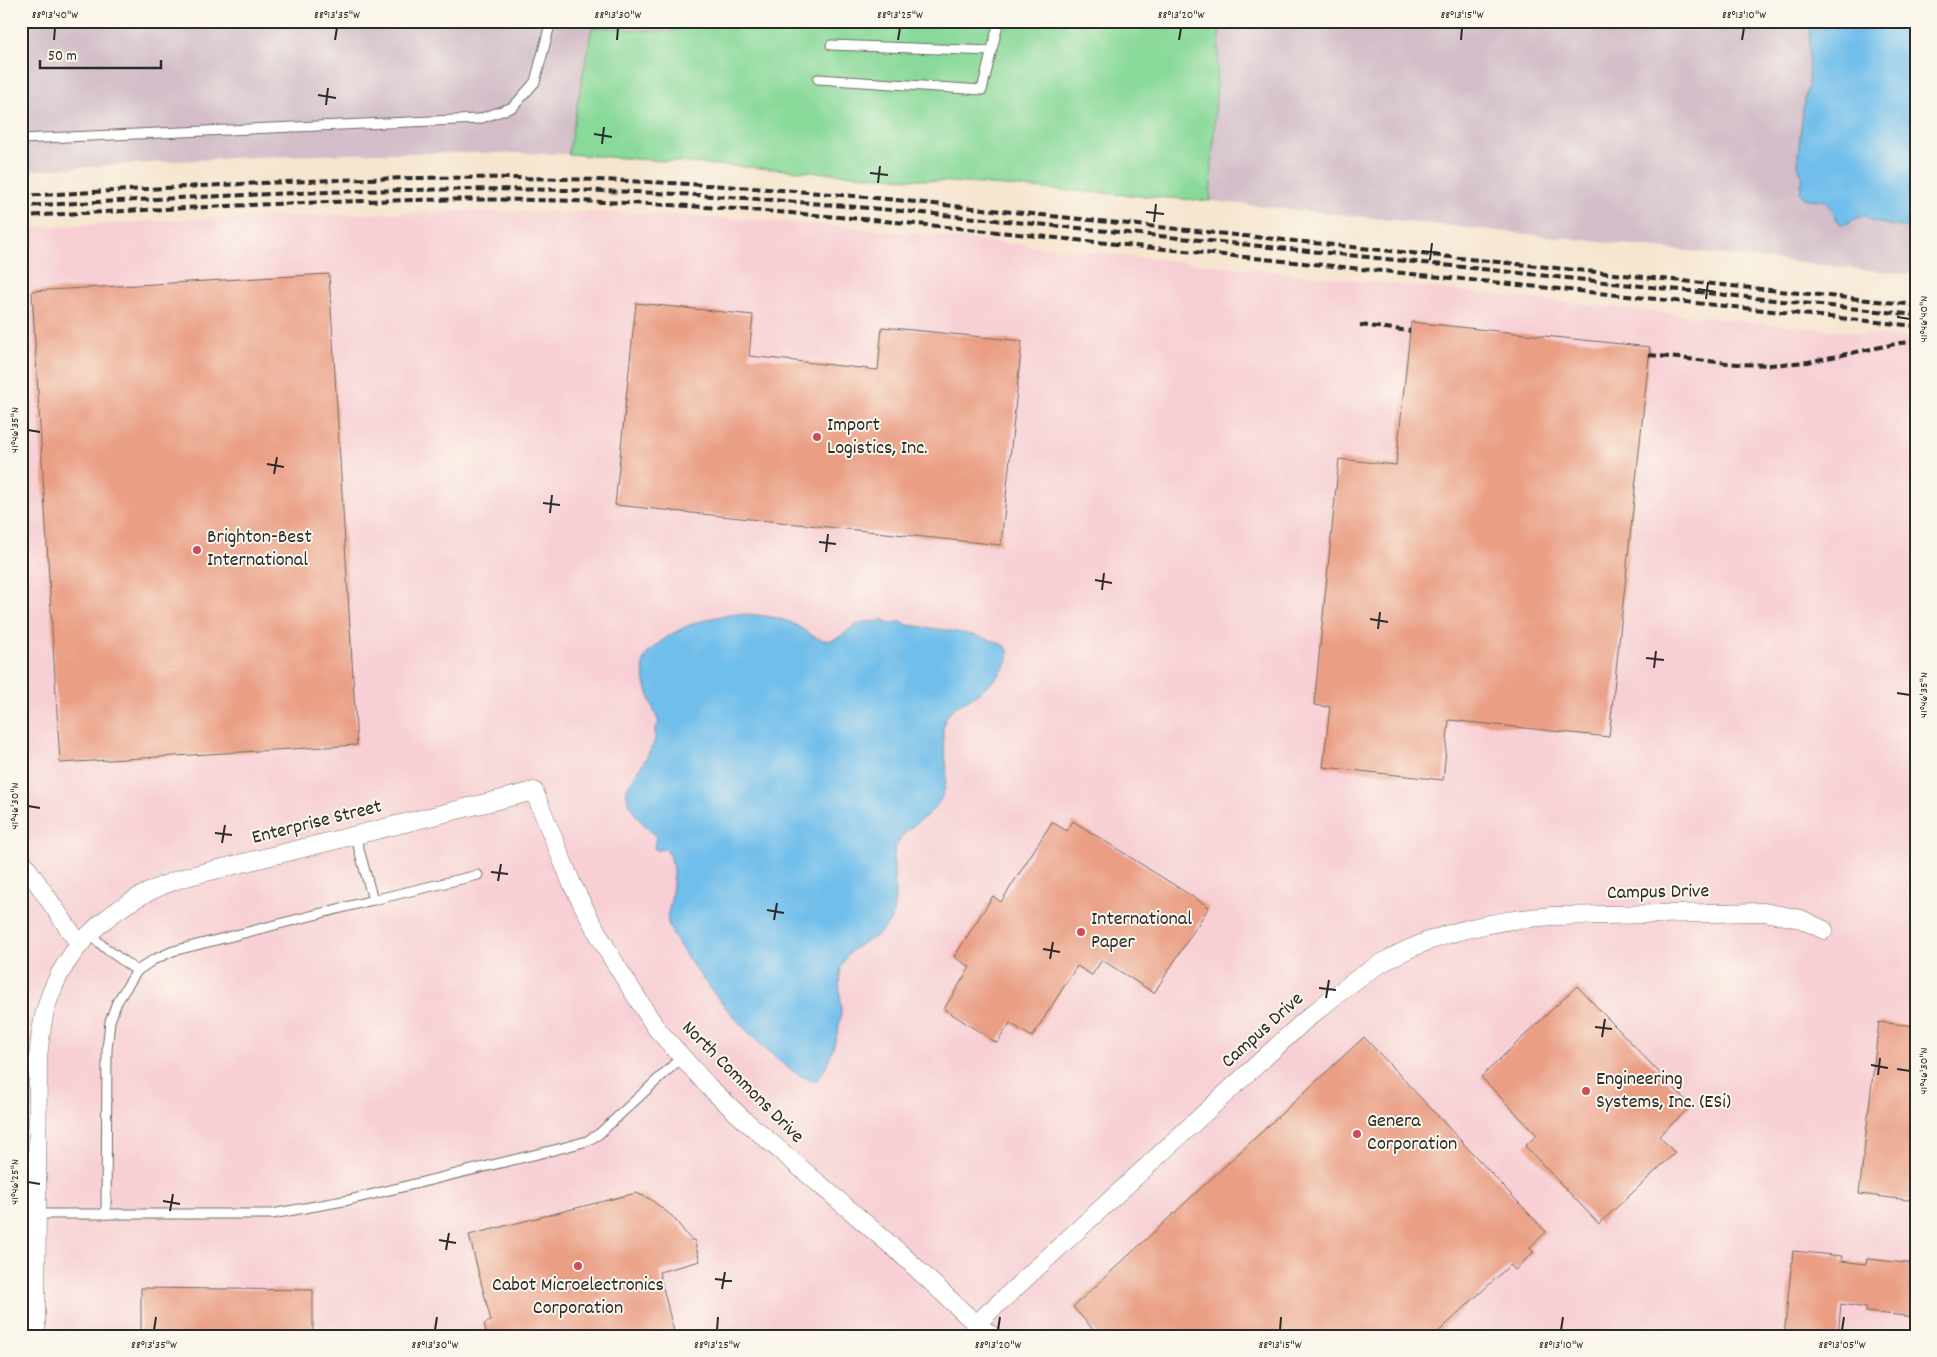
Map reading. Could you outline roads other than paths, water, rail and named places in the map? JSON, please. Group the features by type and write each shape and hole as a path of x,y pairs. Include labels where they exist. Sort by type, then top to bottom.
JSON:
{"street":[{"name":"Enterprise Street","path":"36,1336 38,1057 41,1026 45,1008 58,976 84,938 112,914 138,896 162,884 534,791"},
{"name":"North Commons Drive","path":"534,791 572,884 590,921 656,1028 710,1087 742,1118 900,1253 979,1330 993,1336"},
{"path":"21,859 84,938"},
{"name":"Campus Drive","path":"979,1330 1302,1023 1346,987 1398,954 1436,938 1474,926 1543,917 1764,912 1802,919 1824,930"}],"lane":[{"path":"21,139 479,119 513,107 535,82 550,21"},
{"path":"818,80 982,90 999,21"},
{"path":"831,44 992,51"},
{"path":"355,835 373,900"},
{"path":"106,1214 110,1021 117,1002 137,971 173,951 373,900 478,876"},
{"path":"84,938 104,947 137,971"},
{"path":"37,1214 257,1215 287,1212 348,1200 562,1148 587,1141 599,1134 682,1056"}],"water":[{"path":"1810,21 1916,21 1916,230 1874,222 1865,216 1842,225 1827,203 1822,200 1803,198 1800,192 1803,179 1798,165 1798,155 1804,101 1808,86"},
{"path":"737,614 764,616 790,622 815,637 825,640 836,639 857,624 864,622 883,619 891,624 902,621 907,625 978,636 1003,645 1008,650 1006,665 994,680 952,710 945,720 943,736 947,773 943,794 933,810 904,834 895,848 895,901 890,920 878,934 849,953 844,961 840,973 841,1010 839,1026 834,1047 826,1067 817,1080 801,1076 780,1062 757,1041 710,989 691,963 676,940 667,921 672,891 672,862 666,849 656,850 654,848 656,835 631,808 628,801 627,788 647,757 655,740 655,729 659,723 645,684 643,667 645,657 659,643 677,631 716,617"}],"railway":[{"path":"21,196 268,183 417,178 534,178 710,185 886,199 1916,305"},
{"path":"21,206 385,190 458,189 667,193 919,213 1209,241 1916,315"},
{"path":"21,216 385,201 531,200 676,205 961,228 1916,326"},
{"path":"1360,325 1410,331"},
{"path":"1649,355 1737,364 1770,365 1808,362 1900,343 1916,342"}],"place":[{"name":"Import Logistics, Inc.","path":"817,437"},
{"name":"Brighton-Best International","path":"197,550"},
{"name":"International Paper","path":"1081,932"},
{"name":"Engineering Systems, Inc. (ESi)","path":"1586,1091"},
{"name":"Genera Corporation","path":"1357,1134"},
{"name":"Cabot Microelectronics Corporation","path":"578,1266"}]}
